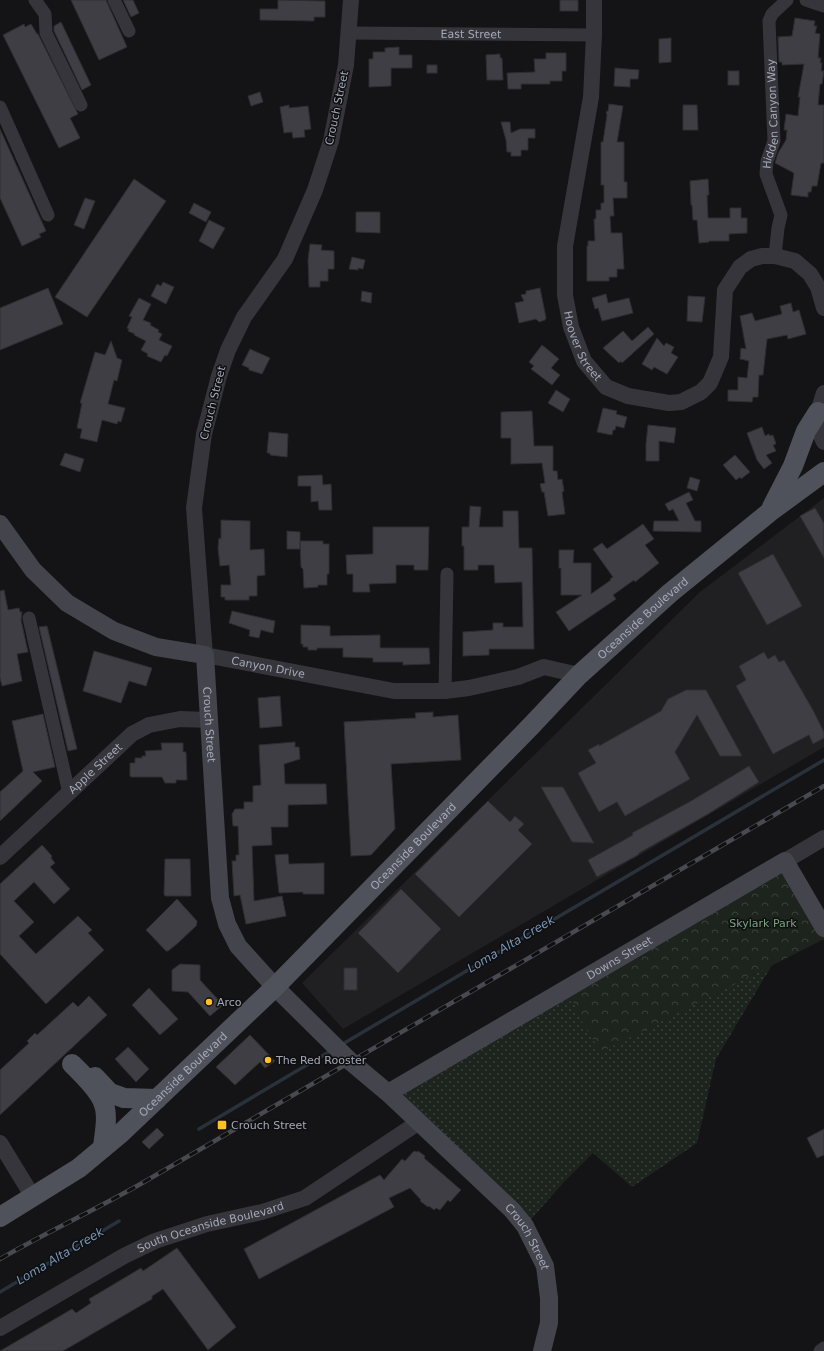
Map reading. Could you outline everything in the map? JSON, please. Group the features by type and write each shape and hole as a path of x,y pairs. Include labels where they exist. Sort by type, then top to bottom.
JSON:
{"main road":[{"path":"770,511 793,466 806,431 818,412"},
{"name":"Oceanside Boulevard","path":"0,1217 79,1168 121,1133 276,987 579,675 656,605 770,511 824,472"},
{"name":"Canyon Drive","path":"0,524 33,570 67,603 114,631 156,647 205,655"},
{"name":"Crouch Street","path":"205,655 220,898 227,924 238,946 325,1037 419,1122 512,1210 525,1226 544,1266 549,1298 549,1323 542,1351"},
{"path":"784,861 824,928"},
{"name":"Downs Street","path":"388,1093 784,861"},
{"path":"103,1148 106,1113 103,1102 75,1061 110,1093 124,1098 157,1099"}],"street":[{"path":"35,0 45,14 46,33 81,105"},
{"path":"114,0 128,32"},
{"name":"Crouch Street","path":"205,655 194,508 204,434 219,376 228,350 244,317 285,259 315,190 331,141 346,66 351,0"},
{"name":"Hoover Street","path":"594,0 591,98 565,246 565,295 571,327 584,361 606,387 628,396 669,403 681,402 701,392 710,384 721,357 725,290 740,267 751,259 762,256 775,256 795,261 810,274 818,287 824,308"},
{"name":"Hidden Canyon Way","path":"775,256 781,215 766,174 767,161 774,141 770,21 772,14 787,0"},
{"path":"806,0 824,6"},
{"name":"East Street","path":"348,33 594,35"},
{"path":"0,107 48,215"},
{"path":"824,393 815,423 824,442"},
{"path":"445,691 447,574"},
{"path":"29,618 69,793"},
{"name":"Canyon Drive","path":"205,655 394,691 445,691 469,688 518,677 544,667 579,675"},
{"name":"Apple Street","path":"0,857 132,734 149,725 180,719 209,720"},
{"path":"784,861 824,838"},
{"name":"South Oceanside Boulevard","path":"0,1328 124,1256 155,1241 207,1224 262,1212 305,1198 419,1122"},
{"path":"0,1143 33,1197"},
{"path":"820,1351 824,1348"}],"shaded area":[{"path":"824,498 824,747 343,1029 302,983 700,592"}],"green space":[{"name":"Skylark Park","path":"785,861 824,927 824,939 601,1052 582,1022 567,988"},
{"path":"772,965 716,1059 697,1143 632,1187 593,1153 564,1182 525,1226 388,1093 567,988 601,1051"}],"building":[{"path":"71,0 106,0 127,47 99,60"},
{"path":"123,0 133,0 139,13 131,17"},
{"path":"278,0 325,1 325,17 314,17 314,21 260,20 260,9 278,9"},
{"path":"560,0 578,0 578,11 560,11"},
{"path":"795,18 815,21 814,26 817,26 815,33 820,34 818,58 821,58 821,71 824,71 822,84 820,84 818,105 824,105 824,163 821,163 817,186 812,186 811,192 808,192 808,197 791,195 794,173 775,163 778,153 786,140 787,130 784,130 786,114 798,116 800,97 798,97 804,64 782,65 782,62 779,62 778,37 792,36"},
{"path":"61,22 91,85 82,90 54,31 54,26"},
{"path":"24,24 25,27 31,24 38,34 78,114 70,118 80,138 59,148 3,35"},
{"path":"671,38 671,62 659,63 659,39"},
{"path":"399,47 399,55 412,55 412,68 391,68 391,86 369,87 369,59 373,59 373,52 385,52 385,48"},
{"path":"546,53 566,53 566,71 562,71 562,81 550,81 550,84 521,84 521,89 508,89 507,73 535,72 534,59 546,59"},
{"path":"500,54 500,58 502,58 503,80 487,80 486,55"},
{"path":"427,65 437,65 437,73 427,73"},
{"path":"615,68 639,70 638,79 630,79 630,87 614,86"},
{"path":"728,71 739,71 739,85 728,85"},
{"path":"260,92 263,102 251,106 248,96"},
{"path":"609,104 623,106 617,142 624,142 624,182 627,182 627,198 613,198 614,216 610,216 611,233 622,233 624,269 617,269 617,277 609,277 609,281 587,281 588,241 595,241 594,219 596,219 596,210 601,210 601,203 604,203 604,185 601,185 601,142 603,142 607,115 606,112 608,111"},
{"path":"289,105 289,108 308,106 311,129 304,130 305,137 293,138 292,132 284,133 280,107"},
{"path":"683,105 697,105 698,130 683,130"},
{"path":"501,122 510,122 511,133 520,129 535,129 535,138 528,138 528,150 521,150 521,156 511,156 511,152 507,152 506,140"},
{"path":"0,129 46,231 39,234 41,237 22,246 0,198"},
{"path":"134,179 166,201 87,317 55,297"},
{"path":"708,179 708,218 730,218 730,208 741,208 741,218 747,218 747,233 729,234 729,241 709,241 699,243 697,220 693,220 690,181"},
{"path":"85,198 95,201 84,229 74,225"},
{"path":"194,203 211,212 206,222 189,213"},
{"path":"356,212 380,212 380,233 356,232"},
{"path":"209,220 225,228 213,249 199,241"},
{"path":"310,244 322,245 321,250 334,251 334,269 328,269 328,281 320,281 320,287 309,287 308,260"},
{"path":"352,257 365,260 363,269 349,269"},
{"path":"163,282 174,287 166,304 151,296 157,284 161,286"},
{"path":"48,288 63,324 0,350 0,308"},
{"path":"540,288 546,318 545,320 539,322 536,319 519,323 515,303 524,301 521,295 526,294 526,291"},
{"path":"362,291 372,293 371,303 361,301"},
{"path":"606,294 608,303 629,298 633,313 602,321 598,308 595,309 592,298"},
{"path":"688,296 705,297 702,322 687,321"},
{"path":"139,298 151,304 143,320 151,323 150,325 159,330 158,332 162,334 159,340 172,346 167,356 165,355 161,362 147,356 148,354 141,350 146,341 128,331 129,329 127,328 132,317 129,316"},
{"path":"791,303 793,312 799,310 806,334 788,339 787,335 767,339 763,375 759,375 758,397 753,397 752,402 728,401 728,390 738,390 738,377 747,378 749,361 740,359 741,348 746,349 740,316 752,313 755,321 782,314 780,306"},
{"path":"648,327 654,334 622,363 621,361 619,363 603,348 623,331 632,341"},
{"path":"657,338 664,346 666,343 674,347 671,353 678,357 667,374 654,367 652,370 642,364"},
{"path":"111,341 117,358 122,360 117,381 114,380 108,404 125,408 121,422 118,421 117,424 102,420 97,442 80,438 82,429 77,428 82,403 80,403 95,352 105,355"},
{"path":"542,345 559,359 551,368 560,375 552,385 531,369 534,366 529,362"},
{"path":"250,349 270,358 262,374 249,370 249,368 242,365"},
{"path":"556,390 570,399 563,412 548,403"},
{"path":"603,408 617,411 616,414 627,417 624,428 616,426 612,435 597,432"},
{"path":"532,411 534,446 553,446 553,471 557,471 558,480 562,479 565,514 548,516 544,492 542,492 540,484 545,483 542,463 511,464 511,438 501,438 501,412"},
{"path":"648,425 676,428 674,443 659,441 659,461 646,461"},
{"path":"762,427 765,436 769,434 770,436 773,435 776,444 773,445 776,451 766,455 772,463 764,469 757,460 747,433"},
{"path":"269,432 288,434 287,457 270,455 270,453 267,453"},
{"path":"65,453 84,459 80,472 60,465"},
{"path":"735,455 750,472 741,479 740,477 736,480 723,465"},
{"path":"322,475 323,485 331,484 332,510 319,510 318,501 311,502 311,486 298,486 298,476"},
{"path":"690,477 700,480 697,491 687,488"},
{"path":"689,492 693,500 686,503 695,521 701,521 701,532 653,531 654,521 679,521 673,509 669,511 665,504"},
{"path":"470,506 481,507 479,527 503,527 503,511 518,511 519,548 532,548 534,649 489,649 489,655 463,656 463,632 493,630 493,623 503,623 503,627 523,627 522,582 495,583 494,565 478,565 478,570 464,570 462,527 469,527"},
{"path":"815,508 824,523 824,558 800,516"},
{"path":"221,520 250,521 250,550 264,549 265,575 257,576 257,596 249,596 249,600 225,600 225,597 221,597 221,585 231,585 229,565 220,566 218,548 219,538 221,539"},
{"path":"643,524 654,539 645,545 659,563 635,582 634,580 613,595 616,599 569,631 556,612 582,595 561,595 559,550 574,550 573,563 591,563 591,594 613,577 593,549 602,543 607,549"},
{"path":"373,527 429,527 428,570 414,570 414,565 396,565 396,583 369,584 370,592 353,592 353,574 347,574 346,555 373,554"},
{"path":"287,531 300,532 300,549 287,549"},
{"path":"300,541 323,541 323,544 329,544 329,574 327,574 327,585 304,588 303,569 301,567"},
{"path":"773,554 802,606 767,625 738,573"},
{"path":"4,590 8,610 19,608 20,612 22,612 21,620 28,652 17,654 22,681 2,686 0,678 0,591"},
{"path":"232,611 275,621 273,633 261,630 259,638 249,636 250,630 229,623"},
{"path":"301,625 330,626 330,636 380,635 380,648 429,648 430,664 403,665 403,662 373,662 373,658 343,657 343,648 317,648 317,650 308,650 308,647 303,647 303,644 301,644"},
{"path":"47,626 77,749 68,751 39,627"},
{"path":"94,651 152,668 146,686 129,681 121,703 83,691"},
{"path":"764,652 768,659 775,655 779,662 784,660 813,710 824,732 824,738 813,744 809,735 773,754 736,686 746,680 739,666"},
{"path":"686,690 706,690 742,756 720,756 697,715 675,752 690,779 625,816 617,802 599,812 578,773 596,763 588,750 599,744 599,746 661,711 668,699"},
{"path":"280,696 282,726 260,728 258,698"},
{"path":"433,712 433,717 458,715 461,760 391,764 395,829 371,855 351,856 344,722 416,718 415,713"},
{"path":"43,714 55,767 33,772 42,781 0,821 0,792 23,771 12,721"},
{"path":"295,742 295,747 299,747 300,759 284,764 285,784 326,784 327,804 288,805 288,827 271,827 272,845 252,846 254,901 282,896 286,916 246,924 240,895 234,896 232,861 236,861 236,855 239,855 238,826 233,826 232,814 235,809 244,809 244,802 253,802 253,786 261,785 259,745"},
{"path":"161,743 183,743 183,752 186,752 187,780 176,780 176,783 165,783 162,777 131,777 130,763 135,763 135,758 142,758 142,756 146,756 145,751 162,750"},
{"path":"749,766 759,782 708,814 597,877 588,860"},
{"path":"541,787 563,787 594,843 572,842"},
{"path":"488,801 510,822 515,816 524,824 518,830 532,844 459,917 415,874"},
{"path":"42,845 52,856 51,858 55,863 50,867 70,889 54,904 34,882 14,901 34,922 19,936 36,954 78,916 92,930 88,933 104,950 46,1004 0,954 0,884"},
{"path":"288,854 289,864 324,863 324,894 303,894 303,892 279,893 275,855"},
{"path":"165,859 190,859 191,896 165,896"},
{"path":"401,889 441,929 398,973 358,933"},
{"path":"177,899 197,921 197,925 178,943 166,951 146,930"},
{"path":"180,964 200,965 200,980 223,1005 210,1016 188,992 172,991 172,970"},
{"path":"344,968 357,968 357,990 344,990"},
{"path":"149,988 178,1019 160,1035 132,1005"},
{"path":"89,996 107,1015 0,1115 0,1070 29,1043 27,1041 35,1033 37,1035 73,1002 78,1007"},
{"path":"250,1035 275,1061 265,1068 260,1062 235,1085 216,1067"},
{"path":"128,1047 149,1069 136,1082 115,1059"},
{"path":"157,1128 164,1135 149,1149 142,1142"},
{"path":"824,1129 824,1155 817,1158 807,1138"},
{"path":"414,1151 418,1151 425,1156 424,1158 461,1190 450,1202 448,1200 440,1210 436,1208 434,1210 420,1201 421,1200 410,1188 389,1198 394,1207 259,1279 244,1249 380,1175 384,1180 402,1159 405,1161"},
{"path":"177,1248 236,1327 208,1350 163,1289 152,1296 152,1299 63,1351 0,1351 72,1309 76,1313 91,1303 89,1299 141,1268 143,1271"}],"waterway":[{"name":"Loma Alta Creek","path":"341,1045 824,760"},
{"name":"Loma Alta Creek","path":"199,1129 332,1050"},
{"name":"Loma Alta Creek","path":"0,1292 119,1221"}],"railway":[{"path":"0,1259 144,1182 824,786"}],"place":[{"name":"Arco","path":"209,1002"},
{"name":"The Red Rooster","path":"268,1060"},
{"name":"Crouch Street","path":"222,1125"}]}
